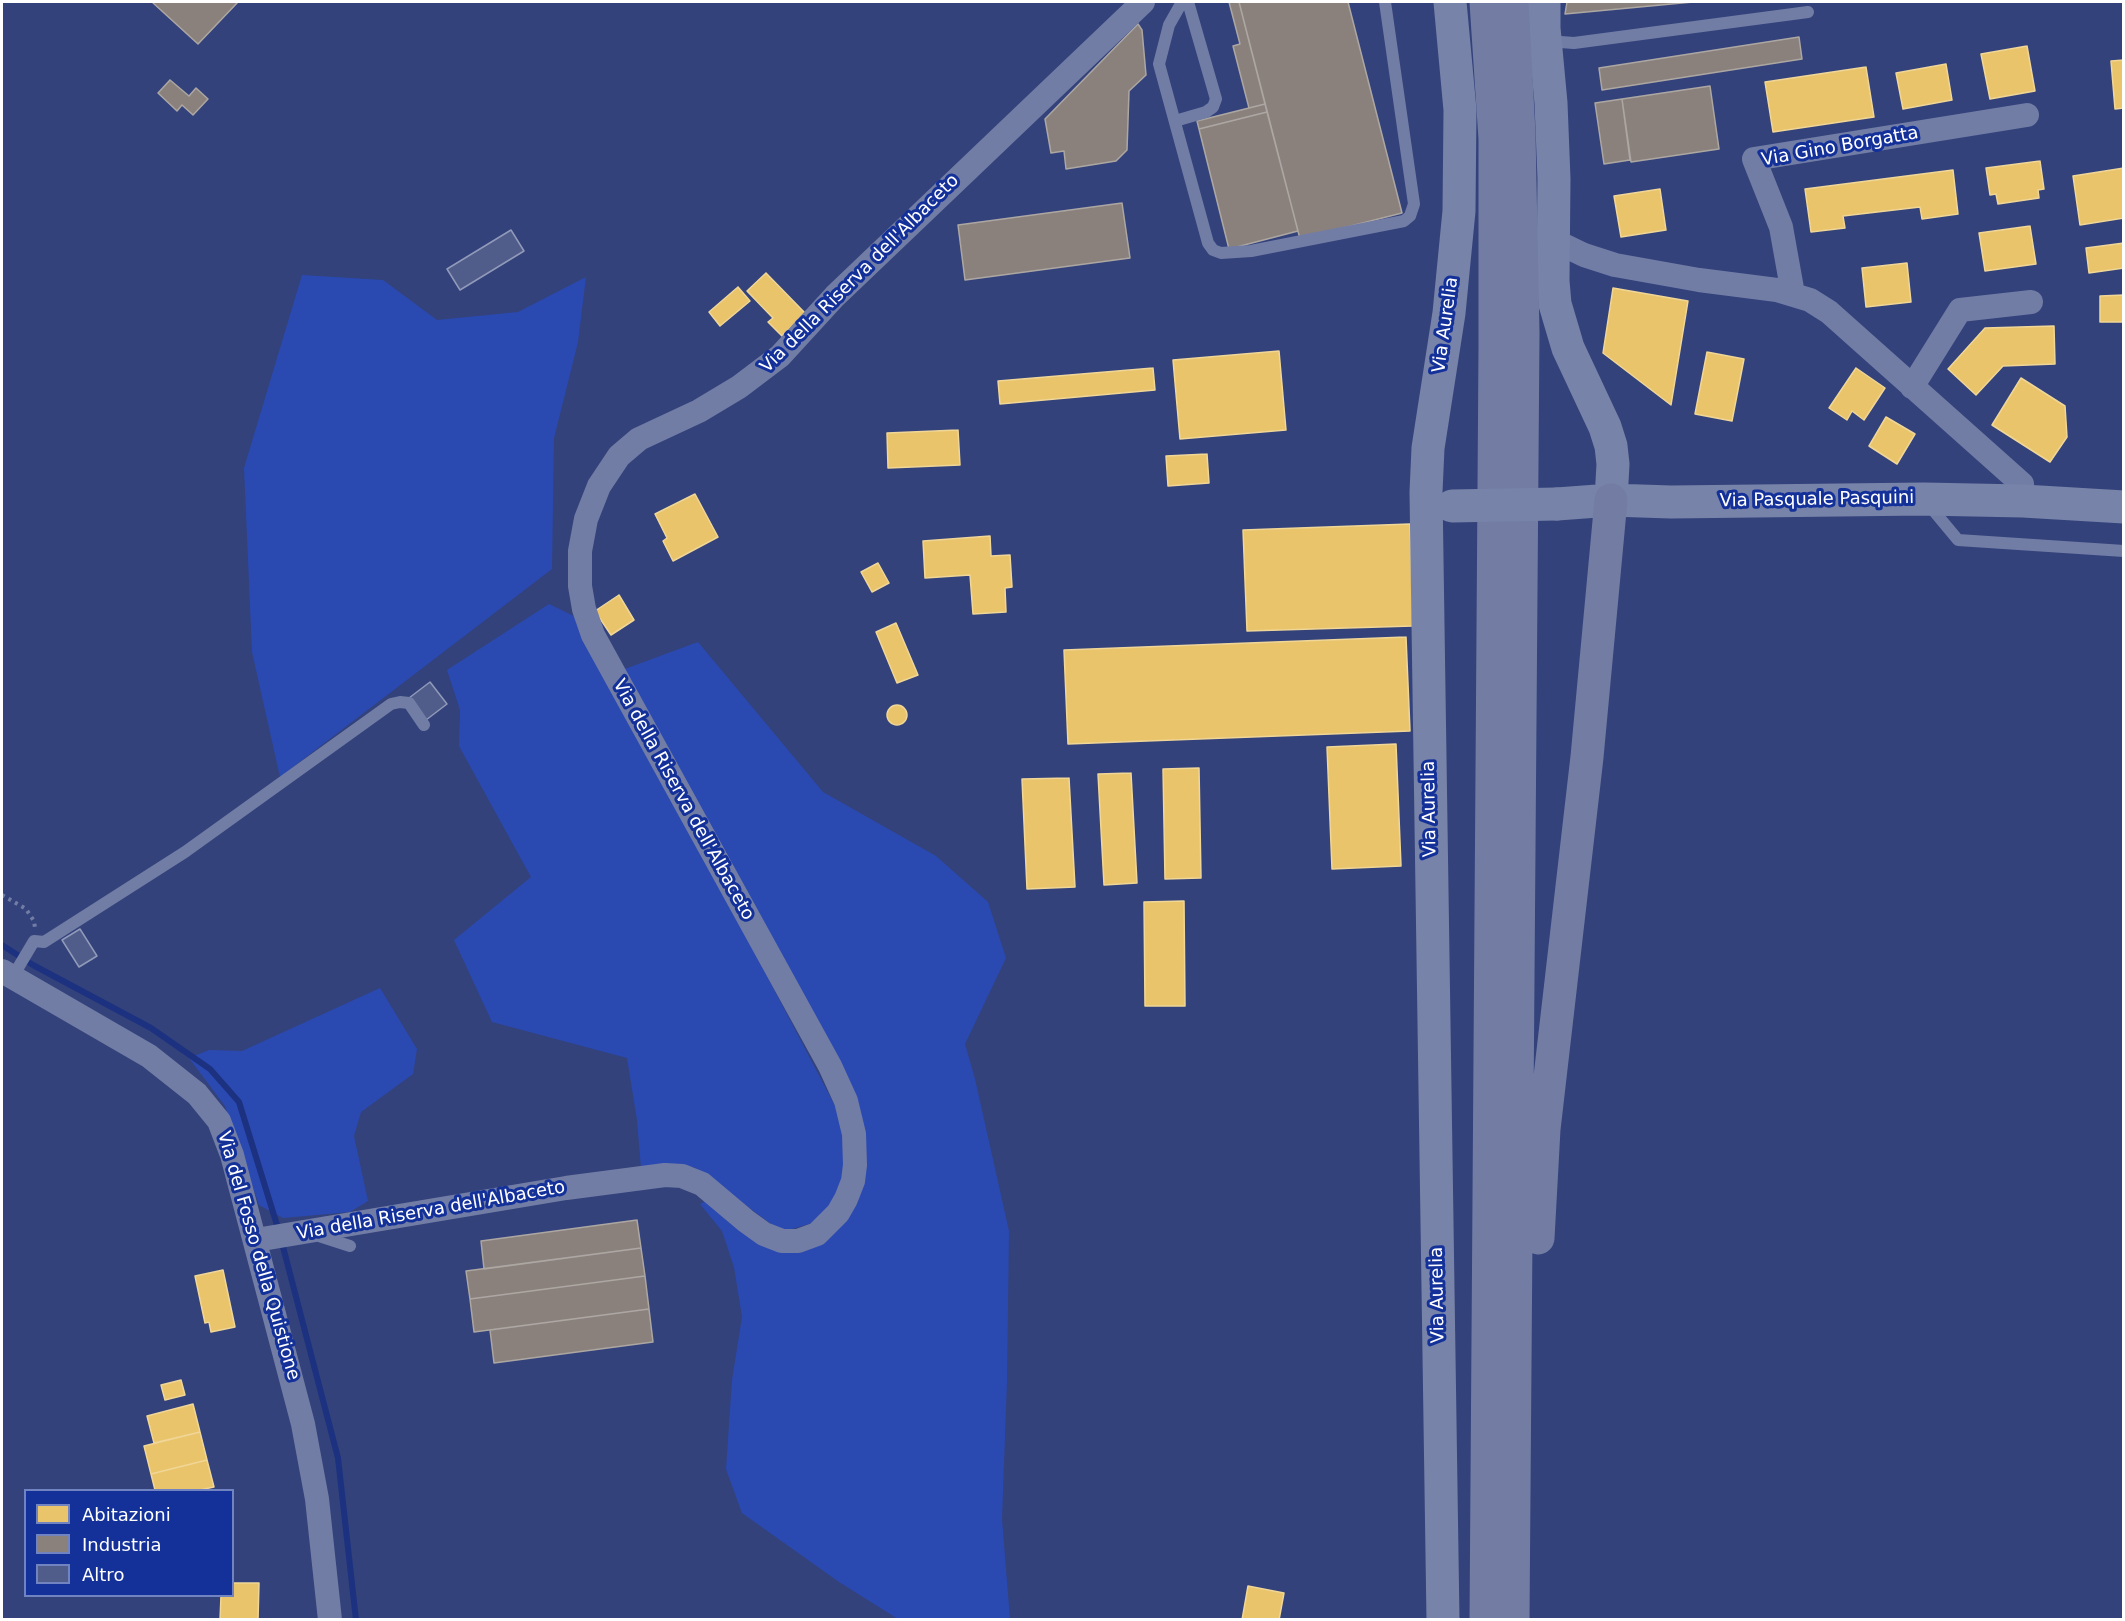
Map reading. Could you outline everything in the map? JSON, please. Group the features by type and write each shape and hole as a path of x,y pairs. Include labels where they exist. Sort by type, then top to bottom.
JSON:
{"highway":[{"path":"1486,2 1494,139 1495,358 1486,1620"},
{"path":"1512,2 1519,133 1523,333 1513,1620"},
{"path":"1515,1409 1529,1356 1532,1332 1544,1130 1587,757 1611,500"}],"street":[{"name":"Via della Riserva dell'Albaceto","path":"263,1239 566,1188 665,1175 682,1176 702,1184 764,1234 782,1241 798,1241 816,1234 838,1213 853,1181 855,1165 854,1134 846,1101 830,1066 593,635 582,602 580,577 580,551 586,519 599,486 619,456 648,434 720,399 754,377 780,356 843,287 1143,2"},
{"name":"Via Aurelia","path":"1443,1620 1439,506 1428,455 1449,312 1459,211 1460,110 1450,2"},
{"path":"1544,2 1554,179 1553,281 1555,304 1568,348 1605,427 1611,446 1613,464 1611,500"},
{"name":"Via Gino Borgatta","path":"1793,294 1781,227 1754,159 2027,115"},
{"path":"1553,240 1584,255 1615,265 1793,294 1810,300 1829,312 2022,484 2023,501"},
{"path":"1912,387 1960,310 2031,302"},
{"name":"Via Pasquale Pasquini","path":"1439,506 1557,504 1611,500 1671,502 1924,499 2023,501 2124,507"},
{"name":"Via del Fosso della Quistione","path":"11,972 149,1056 197,1094 219,1121 226,1134 263,1239 312,1466 330,1620"}],"lane":[{"path":"1182,2 1169,25 1159,64 1208,243 1213,250 1221,253 1251,251 1404,221 1410,216 1414,204 1385,2"},
{"path":"1175,121 1206,112 1213,106 1216,99 1188,2"},
{"path":"1545,40 1574,43 1808,12"},
{"path":"1924,499 1958,540 2124,551"},
{"path":"11,972 32,944 44,942 185,852 391,704 409,703 424,725"},
{"path":"300,1233 350,1246"}],"path":[{"path":"2,895 26,909 34,921 36,933 32,944"}],"shaded area":[{"path":"302,275 383,280 437,320 518,312 586,277 578,342 554,438 552,569 280,777 252,652 244,468"},
{"path":"549,604 580,619 845,1125 847,1170 825,1219 782,1232 694,1167 641,1168 637,1120 627,1058 492,1022 454,940 531,877 459,746 460,710 447,670"},
{"path":"698,642 823,792 936,856 988,902 1006,958 965,1044 1009,1231 1002,1519 1010,1619 898,1619 839,1582 742,1513 726,1469 732,1380 742,1317 734,1267 722,1231 700,1204 710,1199 766,1237 833,1232 858,1203 863,1128 622,670"},
{"path":"380,988 417,1049 413,1074 361,1112 354,1136 368,1201 350,1212 283,1218 259,1205 225,1106 189,1058 209,1050 242,1051"}],"building: Abitazioni":[{"path":"2027,46 2035,91 1990,99 1981,54"},
{"path":"2124,60 2124,108 2115,109 2111,61"},
{"path":"1946,64 1952,100 1903,109 1896,73"},
{"path":"1866,67 1874,117 1773,132 1765,82"},
{"path":"2040,161 2044,189 2038,190 2039,198 1998,204 1996,194 1990,195 1986,168"},
{"path":"2124,168 2124,218 2080,225 2073,176"},
{"path":"1953,170 1958,214 1922,219 1920,207 1843,216 1845,228 1811,232 1805,189"},
{"path":"1660,189 1666,230 1621,237 1614,196"},
{"path":"2030,226 2036,264 1985,271 1979,233"},
{"path":"2124,243 2124,268 2089,273 2086,248"},
{"path":"1907,263 1911,302 1866,307 1862,268"},
{"path":"766,273 805,313 782,336 768,322 773,318 747,291"},
{"path":"738,287 750,301 720,326 709,312"},
{"path":"1613,288 1688,301 1671,405 1603,353"},
{"path":"2124,295 2124,322 2100,322 2100,296"},
{"path":"2054,326 2055,364 2003,366 1976,395 1948,369 1985,328"},
{"path":"1279,351 1286,430 1180,439 1173,360"},
{"path":"1707,352 1744,359 1732,421 1695,414"},
{"path":"1153,368 1155,390 1000,404 998,381"},
{"path":"1856,368 1885,388 1864,420 1852,411 1847,420 1829,408"},
{"path":"2021,378 2065,406 2067,437 2050,462 1992,425"},
{"path":"1886,417 1915,434 1897,464 1869,446"},
{"path":"958,430 960,465 888,468 887,433"},
{"path":"1207,454 1209,483 1168,486 1166,456"},
{"path":"695,494 718,537 673,561 663,541 667,538 655,514"},
{"path":"1410,524 1413,626 1247,631 1243,530"},
{"path":"990,536 991,556 1010,555 1012,587 1005,588 1006,612 973,614 970,575 925,578 923,541"},
{"path":"878,563 889,583 872,592 861,572"},
{"path":"619,595 634,620 611,635 595,611"},
{"path":"896,623 918,675 897,683 876,632"},
{"path":"1406,637 1410,731 1068,744 1064,650"},
{"path":"897,705 904,708 907,715 904,722 897,725 890,722 887,715 890,708"},
{"path":"1396,744 1401,866 1332,869 1327,747"},
{"path":"1199,768 1201,878 1165,879 1163,769"},
{"path":"1131,773 1137,883 1104,885 1098,774"},
{"path":"1069,778 1075,887 1027,889 1022,779"},
{"path":"1184,901 1185,1006 1145,1006 1144,902"},
{"path":"223,1270 235,1327 211,1332 209,1322 205,1323 195,1276"},
{"path":"181,1380 185,1395 165,1400 161,1385"},
{"path":"193,1404 200,1432 154,1443 147,1416"},
{"path":"200,1432 207,1460 151,1474 144,1446"},
{"path":"207,1460 214,1487 155,1489 151,1474"},
{"path":"234,1583 259,1583 258,1620 220,1620 221,1597 234,1597"},
{"path":"1248,1586 1284,1593 1279,1620 1242,1620"}],"building: Industria":[{"path":"152,2 238,2 198,44"},
{"path":"1229,2 1239,2 1265,104 1249,108 1233,46 1240,44"},
{"path":"1239,2 1348,2 1402,213 1300,239"},
{"path":"1567,2 1693,2 1565,14"},
{"path":"1138,24 1142,30 1146,75 1129,91 1127,150 1116,161 1066,169 1064,151 1051,153 1045,119"},
{"path":"1799,37 1802,59 1602,90 1599,68"},
{"path":"170,80 189,96 196,88 208,99 193,115 182,105 177,111 158,93"},
{"path":"1710,86 1719,149 1631,162 1622,99"},
{"path":"1622,99 1630,160 1604,164 1595,103"},
{"path":"1265,104 1267,112 1199,129 1197,121"},
{"path":"1267,112 1298,231 1229,249 1199,129"},
{"path":"1122,203 1130,258 965,280 958,225"},
{"path":"637,1220 641,1248 484,1269 481,1241"},
{"path":"641,1248 645,1276 470,1299 466,1271"},
{"path":"645,1276 649,1309 474,1332 470,1299"},
{"path":"649,1309 653,1342 494,1363 490,1330"}],"building: Altro":[{"path":"511,230 524,251 460,290 447,269"},
{"path":"430,682 447,704 426,720 409,698"},
{"path":"80,929 97,956 79,967 62,940"}],"waterway":[{"path":"2,945 33,965 151,1028 210,1069 239,1102 277,1225"},
{"path":"282,1243 338,1458 356,1620"}]}
